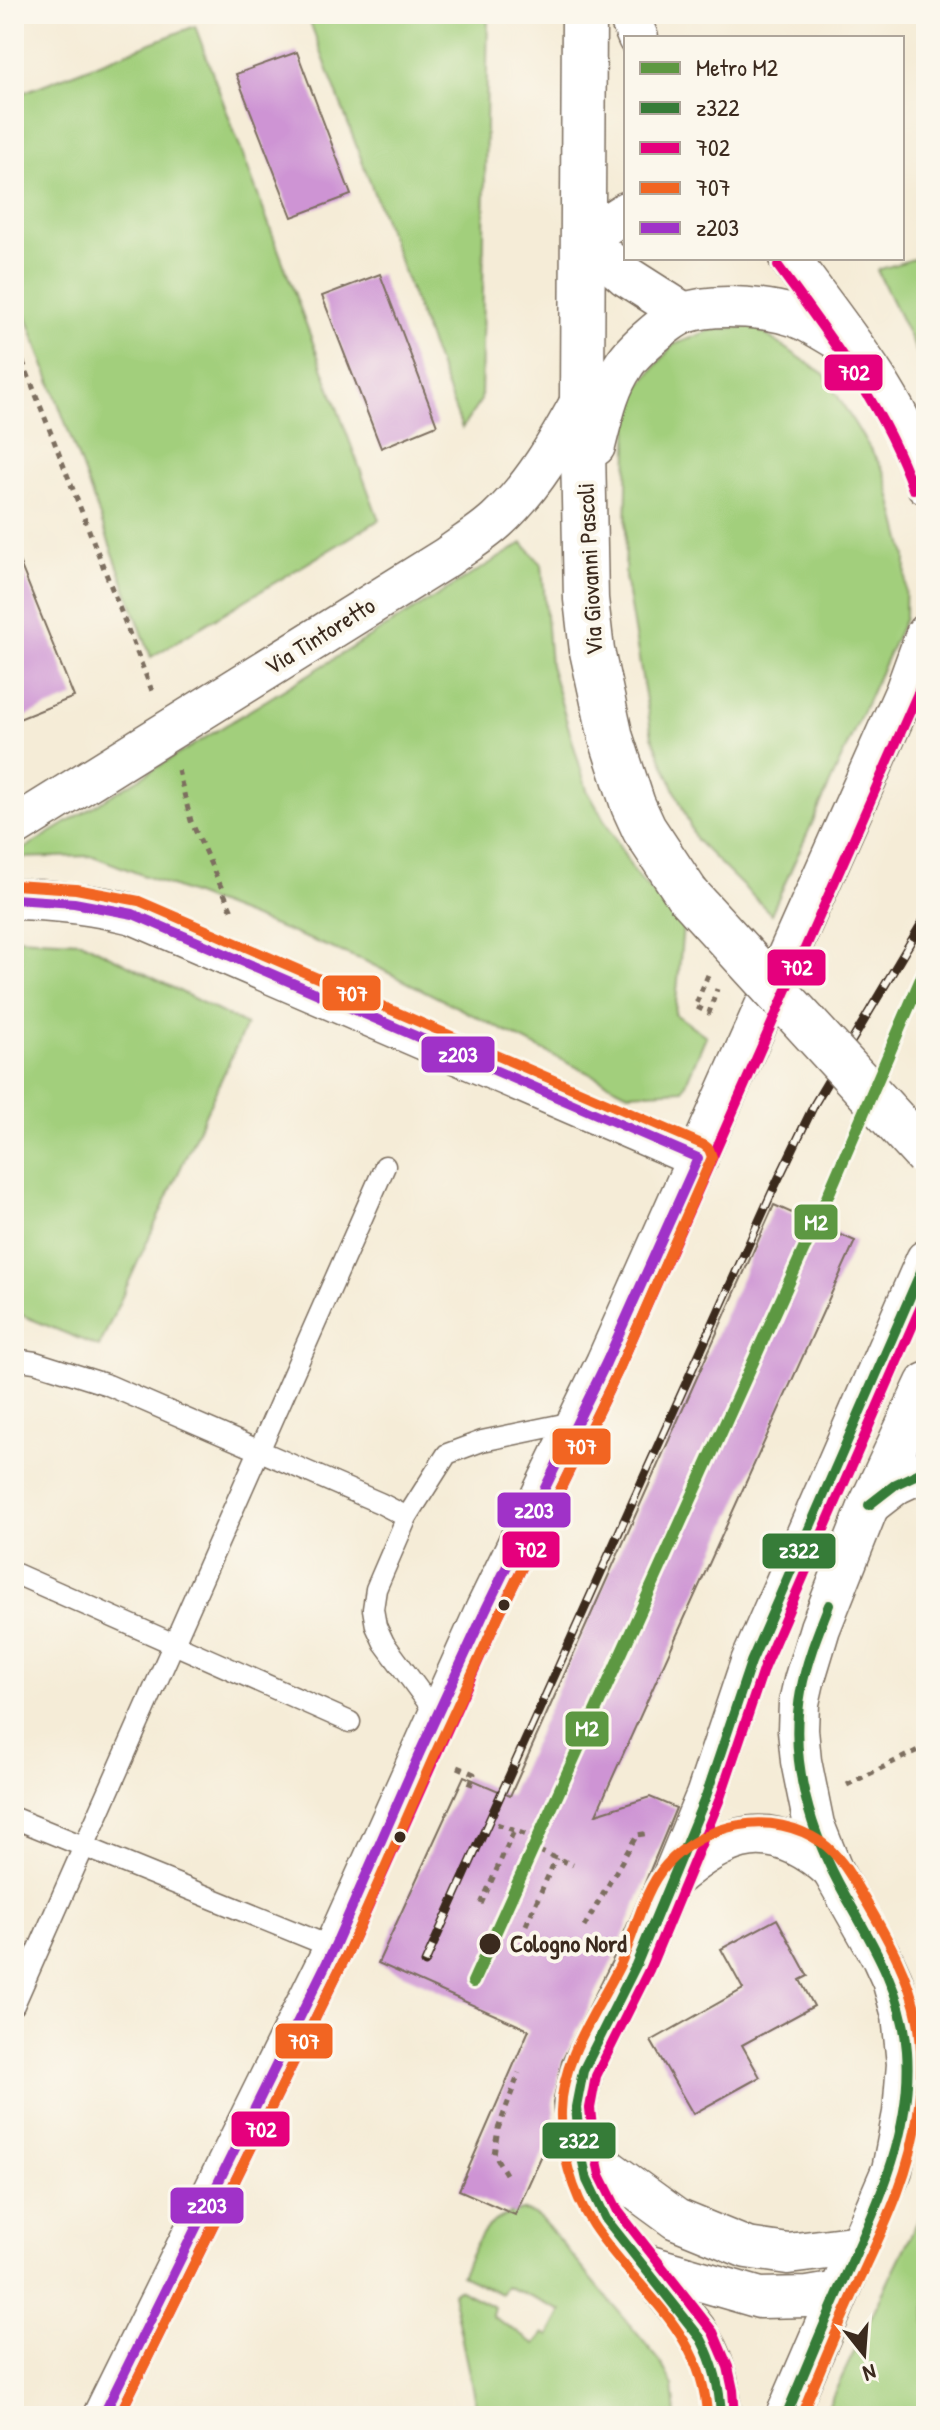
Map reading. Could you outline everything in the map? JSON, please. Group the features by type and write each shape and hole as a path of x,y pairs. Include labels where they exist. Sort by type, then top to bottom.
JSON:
{"street":[{"name":"Via Giovanni Pascoli","path":"584,14 582,399 586,599 601,699 611,738 644,829 687,894 926,1155"},
{"path":"628,14 637,36"},
{"path":"624,213 584,239 626,276 684,313"},
{"path":"790,260 901,421 919,459 926,484"},
{"path":"584,489 605,406 624,364 649,338 684,313 722,307 767,308 805,320 855,350"},
{"name":"Via Tintoretto","path":"14,827 447,557 495,522 525,491 543,466 582,399"},
{"path":"103,2416 334,1948 437,1715 578,1421 905,692 926,634"},
{"path":"14,899 70,901 133,914 698,1158"},
{"path":"721,2416 718,2379 705,2345 600,2210 587,2180 576,2107 583,2071 636,1965 706,1796 751,1662 926,1260"},
{"path":"786,2416 886,2187 897,2151 903,2113 907,2052 902,2015 882,1958 824,1854 807,1800 798,1730 799,1703 820,1628 869,1505 926,1385 903,1312"},
{"path":"869,1505 896,1484 926,1470"},
{"path":"671,1880 696,1858 718,1845 744,1837 766,1836 787,1840 804,1848 832,1870"},
{"path":"580,2149 676,2219 747,2248 788,2254 860,2245"},
{"path":"643,2264 760,2298 808,2297 838,2292"}],"lane":[{"path":"14,2005 385,1166"},
{"path":"14,1359 35,1362 108,1385 407,1517"},
{"path":"437,1715 384,1643 373,1609 376,1589 407,1517 447,1454 482,1441 578,1421"},
{"path":"14,1573 350,1722"},
{"path":"14,1818 334,1948"}],"path":[{"path":"14,339 168,731 191,821 257,967"},
{"path":"710,970 695,1006 709,1013 718,988"},
{"path":"842,1788 926,1746"},
{"path":"458,1767 474,1774 470,1786"},
{"path":"497,1824 532,1837"},
{"path":"481,1904 514,1831"},
{"path":"539,1851 573,1865"},
{"path":"526,1925 556,1858"},
{"path":"584,1927 622,1859"},
{"path":"506,2174 494,2154 498,2129 519,2073"}],"green space":[{"path":"307,14 488,14 481,400 462,428"},
{"path":"195,26 379,520 151,657 22,304 14,306 14,96"},
{"path":"926,255 926,371 877,270"},
{"path":"753,326 824,374 885,473 906,556 905,618 771,914 696,840 652,736 625,577 629,399 673,345 711,330"},
{"path":"523,543 542,565 550,665 587,790 634,872 683,926 675,1014 706,1036 683,1090 628,1093 365,961 93,856 14,858 14,855"},
{"path":"14,938 81,941 246,1025 99,1347 14,1312"},
{"path":"926,2207 926,2416 823,2416 922,2212"},
{"path":"522,2210 539,2217 660,2361 673,2386 676,2416 478,2416 452,2293 458,2289 494,2307 492,2316 535,2344 544,2333 549,2336 562,2311 506,2286 501,2294 461,2275 482,2233 497,2220"}],"building":[{"path":"297,52 351,195 292,217 236,74"},
{"path":"380,274 437,425 381,448 322,296"},
{"path":"14,552 74,697 14,721"},
{"path":"774,1205 855,1241 596,1814 650,1797 676,1808 615,1955 562,2061 553,2103 555,2126 515,2215 459,2190 529,2030 378,1963 464,1776 510,1796"},
{"path":"777,1919 808,1976 800,1980 814,2006 742,2045 760,2077 693,2114 651,2041 743,1989 721,1949"}],"railway":[{"path":"425,1963 773,1190 815,1103 926,916"}],"metro line":[{"name":"M2","path":"473,1982 823,1207 926,967"}],"transit line":[{"name":"702","path":"778,266 871,400 913,489"},
{"name":"702","path":"119,2416 347,1954 499,1615 619,1369 926,675"},
{"name":"707","path":"14,885 76,889 139,901 704,1145 712,1157 619,1369 499,1615 347,1954 119,2416"},
{"name":"z203","path":"14,899 74,903 133,914 698,1158 606,1363 420,1752 334,1948 103,2416"},
{"name":"z322","path":"721,2416 716,2376 701,2339 606,2219 587,2180 576,2107 583,2071 636,1965 706,1796 751,1662 926,1260"},
{"name":"702","path":"735,2416 728,2367 713,2332 618,2211 600,2175 590,2108 596,2076 649,1970 719,1801 764,1667 926,1295"},
{"name":"z322","path":"869,1505 896,1484 926,1470"},
{"name":"z322","path":"786,2416 888,2176 904,2115 907,2083 907,2051 900,2009 876,1951 822,1848 805,1797 800,1770 798,1717 801,1691 809,1658 829,1605"},
{"name":"707","path":"707,2416 703,2386 681,2336 610,2248 579,2199 565,2155 561,2111 567,2073 574,2054 625,1955 658,1876 674,1857 700,1839 730,1827 761,1823 792,1828 812,1836 846,1868 881,1927 903,1973 914,2004 921,2044 918,2113 901,2182 801,2416"}],"place":[{"name":"Cologno Nord","path":"490,1944"}]}
